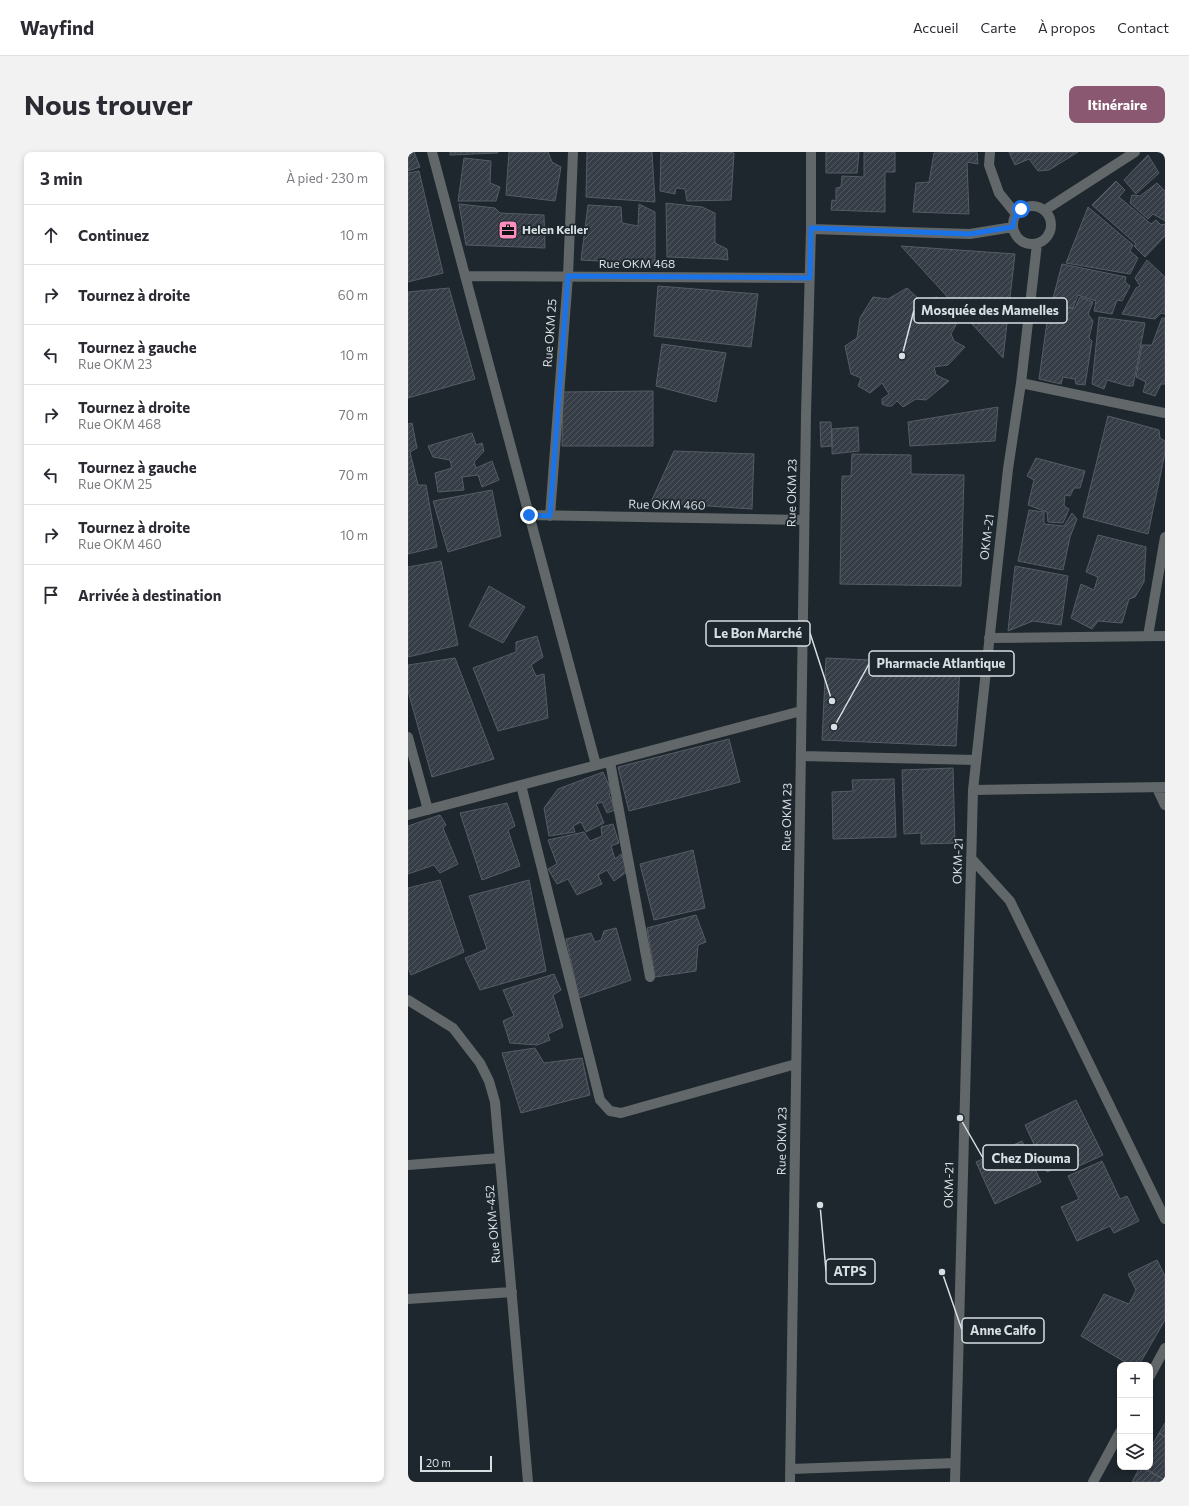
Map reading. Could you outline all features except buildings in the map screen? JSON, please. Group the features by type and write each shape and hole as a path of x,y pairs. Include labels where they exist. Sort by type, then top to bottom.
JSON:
{"street":[{"path":"432,152 596,765"},
{"name":"Rue OKM 25","path":"550,516 568,276 573,152"},
{"name":"Rue OKM 23","path":"790,1482 811,152"},
{"path":"990,152 989,165 999,193 1016,214"},
{"path":"1045,210 1134,152"},
{"path":"1027,206 1034,206 1045,210 1049,215 1052,226 1047,238 1037,244 1030,244 1018,239 1014,233 1013,227 1013,220 1016,214 1027,206"},
{"path":"811,228 970,234 1013,227"},
{"name":"OKM-21","path":"956,1482 955,1463 973,790 1008,469 1021,383 1037,244"},
{"name":"Rue OKM 468","path":"465,276 810,278"},
{"path":"1021,383 1165,413"},
{"name":"Rue OKM 460","path":"529,515 804,520"},
{"path":"1148,636 1165,537"},
{"path":"989,638 1165,636"},
{"path":"408,815 801,712"},
{"path":"408,737 428,810"},
{"path":"801,756 976,760"},
{"path":"610,762 650,977"},
{"path":"521,785 600,1100 610,1111 621,1113 796,1064"},
{"path":"973,790 1161,788 1165,805"},
{"path":"971,858 1010,901 1165,1219"},
{"name":"Rue OKM-452","path":"408,1000 453,1028 480,1063 489,1081 494,1102 500,1158 528,1482"},
{"path":"408,1165 500,1158"},
{"path":"408,1300 512,1292"},
{"path":"1153,1370 1165,1348"},
{"path":"1093,1482 1119,1434"},
{"path":"791,1470 955,1463"}],"place":[{"name":"Helen Keller","path":"508,230"},
{"name":"Mosquée des Mamelles","path":"902,356"},
{"name":"Le Bon Marché","path":"832,701"},
{"name":"Pharmacie Atlantique","path":"834,727"},
{"name":"Chez Diouma","path":"960,1118"},
{"name":"ATPS","path":"820,1205"},
{"name":"Anne Calfo","path":"942,1272"}],"route":[{"path":"529,515 550,516 568,276 810,278 811,228 970,234 1013,227 1013,220 1021,209"}]}
